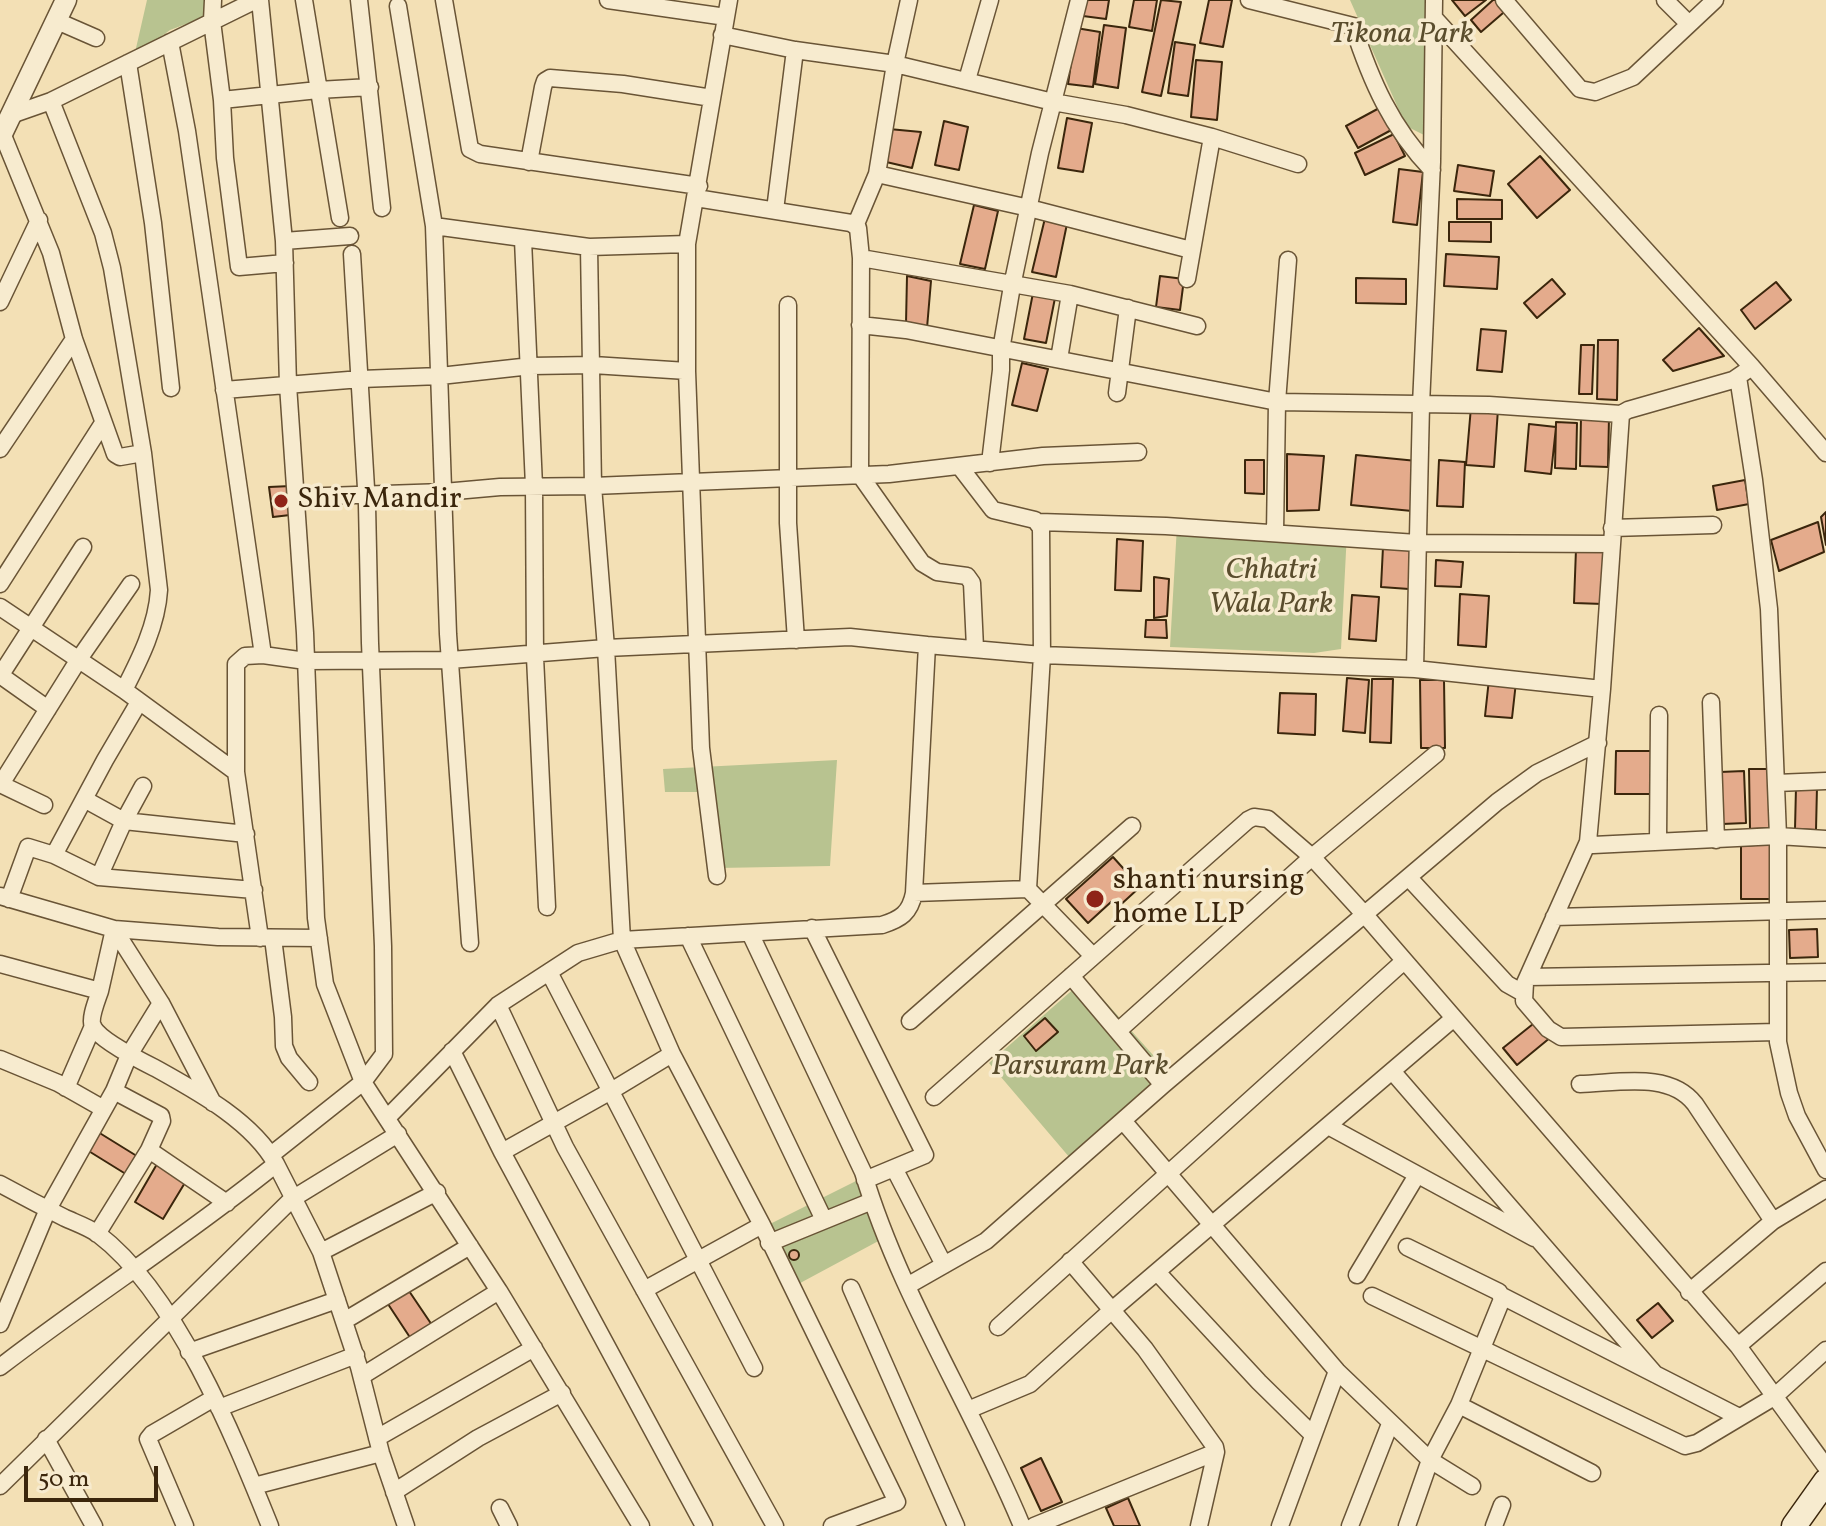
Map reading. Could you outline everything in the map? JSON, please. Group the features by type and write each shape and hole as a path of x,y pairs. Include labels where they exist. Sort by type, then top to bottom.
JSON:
{"main road":[{"path":"1794,1526 1826,1481"}],"street":[{"path":"66,0 5,129 51,253 74,339 116,456 143,453"},
{"path":"213,0 212,21 222,100 225,158 239,267 285,263"},
{"path":"5,129 51,101 258,0 284,241 288,385 306,661 319,938 325,984 363,1082 499,1291 641,1526"},
{"path":"304,0 336,209 340,218"},
{"path":"359,0 382,208"},
{"path":"444,0 470,149 480,154 856,224"},
{"path":"608,0 728,8 687,244 687,371 701,748 717,876"},
{"path":"909,0 877,174 856,224 861,258 860,475 922,563 937,572 967,576 972,583 975,648"},
{"path":"967,80 990,0"},
{"path":"990,463 1001,350 1012,286 1079,0"},
{"path":"1249,0 1353,26 1382,104 1417,155 1432,170"},
{"path":"1415,669 1421,405 1432,170 1434,0"},
{"path":"1504,0 1580,89 1595,92 1633,77 1715,0"},
{"path":"1665,0 1689,24"},
{"path":"398,6 434,226 450,660 470,943"},
{"path":"1435,19 1745,372 1826,453"},
{"path":"57,21 96,38"},
{"path":"722,35 795,50 895,64 1053,102 1126,115 1212,137 1298,164"},
{"path":"170,42 187,131 263,655"},
{"path":"775,210 795,50"},
{"path":"128,63 153,223 171,388"},
{"path":"529,162 543,87 550,78 623,84 712,98"},
{"path":"222,100 370,87"},
{"path":"51,101 103,233 112,268 143,453 159,590 158,606 142,655 124,690"},
{"path":"1187,279 1212,137"},
{"path":"877,174 1029,208 1191,250"},
{"path":"0,302 39,220"},
{"path":"434,226 589,247 687,244"},
{"path":"284,241 350,236"},
{"path":"523,240 531,366 535,654 547,907"},
{"path":"589,247 593,486 606,648 622,940 672,1054 762,1225 897,1502 861,1521 832,1526"},
{"path":"0,1367 227,1203 363,1082 384,1054 383,932 366,495 352,254"},
{"path":"861,258 1070,294 1197,326"},
{"path":"1275,533 1277,402 1288,260"},
{"path":"1059,359 1070,294"},
{"path":"788,305 788,523 796,640"},
{"path":"1117,393 1128,308"},
{"path":"860,325 906,330 1277,402 1489,405 1621,414 1745,372"},
{"path":"0,449 6,427 74,339"},
{"path":"224,390 440,376 531,366 593,365 687,371"},
{"path":"1745,372 1769,609 1778,836 1777,1032 1789,1093 1797,1116 1826,1170"},
{"path":"1621,414 1588,842 1525,985 1527,1007 1548,1029 1561,1037 1777,1032"},
{"path":"0,584 103,423"},
{"path":"296,497 860,475 1057,455 1138,452"},
{"path":"960,467 993,510 1039,522 1123,524 1417,543 1611,536 1713,525"},
{"path":"1039,522 1042,655 1028,889 1093,956"},
{"path":"48,709 0,676 83,547"},
{"path":"44,805 0,784 79,659 131,584"},
{"path":"0,607 124,690 236,772"},
{"path":"309,1082 289,1058 284,1046 283,1017 254,890 236,772 236,664 245,656 263,655 306,661 450,660 606,648 850,637 1042,655 1415,669 1602,689"},
{"path":"388,1117 498,1005 578,953 622,940 882,925 904,917 911,908 914,893 927,645"},
{"path":"54,855 139,702"},
{"path":"1711,702 1716,840"},
{"path":"1658,840 1659,715"},
{"path":"907,1286 986,1241 1163,1085 1516,787 1563,758 1598,743"},
{"path":"1118,1031 1312,857 1436,754"},
{"path":"1776,783 1826,781"},
{"path":"99,877 143,786"},
{"path":"84,799 124,821 246,834"},
{"path":"934,1097 1254,817 1268,819 1312,857 1365,915 1738,1346 1826,1467"},
{"path":"910,1021 1132,826"},
{"path":"1588,842 1593,845 1778,836 1826,839"},
{"path":"254,890 99,877 54,855 28,847 5,898 114,929 319,938"},
{"path":"1409,878 1507,984 1826,972"},
{"path":"914,893 1028,889"},
{"path":"1554,917 1826,910"},
{"path":"812,928 925,1155 865,1180"},
{"path":"66,1088 93,1026 114,929"},
{"path":"114,929 161,1003 213,1103"},
{"path":"750,933 865,1180 907,1286 1000,1474 1022,1526"},
{"path":"688,936 824,1220"},
{"path":"998,1327 1404,961"},
{"path":"0,964 100,991"},
{"path":"549,972 754,1368"},
{"path":"1071,976 1163,1085"},
{"path":"0,1324 48,1209 114,1091 129,1055 161,1003"},
{"path":"498,1005 553,1122 775,1526"},
{"path":"968,1410 1030,1384 1112,1310 1454,1018"},
{"path":"93,1026 129,1055 213,1103 243,1126 274,1160 321,1252 356,1355 379,1445 406,1526"},
{"path":"452,1051 502,1152 704,1526"},
{"path":"502,1152 672,1054"},
{"path":"0,1059 66,1088 102,1108"},
{"path":"1392,1071 1655,1374"},
{"path":"1580,1084 1665,1083 1680,1089 1695,1104 1773,1221"},
{"path":"97,1234 149,1150 162,1121 161,1116 114,1091"},
{"path":"1124,1122 1337,1371 1430,1460 1472,1486"},
{"path":"1328,1126 1543,1243"},
{"path":"0,1486 292,1199 398,1134"},
{"path":"149,1150 227,1203"},
{"path":"894,1168 944,1265"},
{"path":"1357,1275 1417,1175"},
{"path":"0,1184 97,1234 134,1269 169,1317 216,1403 270,1526"},
{"path":"1689,1292 1773,1221 1826,1189"},
{"path":"321,1252 437,1192"},
{"path":"769,1243 872,1201"},
{"path":"644,1290 762,1225"},
{"path":"344,1321 470,1246"},
{"path":"1407,1247 1739,1417"},
{"path":"1070,1261 1145,1349 1216,1452 1199,1526"},
{"path":"1738,1346 1826,1271"},
{"path":"1157,1272 1313,1435"},
{"path":"851,1288 956,1526"},
{"path":"362,1376 499,1291"},
{"path":"1372,1296 1685,1446 1697,1443 1774,1397 1826,1350"},
{"path":"1407,1526 1430,1460 1459,1405 1502,1296"},
{"path":"189,1352 337,1300"},
{"path":"254,1486 379,1445 534,1348"},
{"path":"185,1526 148,1439 152,1434 216,1403 356,1355"},
{"path":"1280,1526 1337,1371"},
{"path":"394,1492 478,1438 562,1393"},
{"path":"1459,1405 1592,1473"},
{"path":"1350,1526 1390,1424"},
{"path":"46,1439 94,1526"},
{"path":"1034,1526 1216,1452"},
{"path":"1494,1526 1502,1505"},
{"path":"500,1508 509,1526"}],"green space":[{"path":"147,0 214,0 213,14 170,30 134,57"},
{"name":"Tikona Park","path":"1350,0 1431,0 1442,96 1440,131 1436,141 1406,126"},
{"name":"Chhatri Wala Park","path":"1177,526 1347,532 1341,649 1314,653 1170,647"},
{"path":"837,760 830,866 718,868 710,792 665,792 663,769"},
{"name":"Parsuram Park","path":"1085,979 1170,1074 1070,1158 989,1063"},
{"path":"860,1179 884,1238 789,1289 756,1231"}],"building":[{"path":"1085,0 1109,0 1106,19 1083,16"},
{"path":"1134,0 1157,0 1152,31 1129,27"},
{"path":"1161,0 1181,2 1161,96 1142,92"},
{"path":"1209,0 1232,0 1223,47 1200,43"},
{"path":"1452,0 1486,0 1465,16"},
{"path":"1493,0 1504,0 1510,7 1481,32 1471,20"},
{"path":"1104,25 1126,28 1118,88 1095,84"},
{"path":"1076,28 1100,32 1093,87 1068,84"},
{"path":"1175,42 1195,45 1188,96 1168,93"},
{"path":"1196,60 1222,62 1217,120 1191,117"},
{"path":"1383,106 1395,128 1358,148 1346,126"},
{"path":"1067,118 1092,123 1083,172 1058,168"},
{"path":"944,121 968,127 959,170 935,165"},
{"path":"889,129 921,132 912,168 882,161"},
{"path":"1394,134 1405,156 1365,175 1355,153"},
{"path":"1540,156 1570,190 1537,218 1508,184"},
{"path":"1458,165 1494,171 1490,196 1454,191"},
{"path":"1399,169 1423,172 1417,225 1393,222"},
{"path":"1457,199 1502,200 1502,219 1457,219"},
{"path":"974,205 998,211 985,269 960,264"},
{"path":"1046,214 1068,219 1056,277 1032,272"},
{"path":"1449,222 1491,222 1491,242 1449,241"},
{"path":"1446,254 1499,257 1497,289 1444,286"},
{"path":"907,276 931,281 927,328 906,323"},
{"path":"1160,276 1184,279 1180,310 1156,307"},
{"path":"1356,278 1406,279 1406,304 1356,303"},
{"path":"1552,279 1565,294 1537,318 1524,303"},
{"path":"1776,282 1791,300 1755,329 1741,310"},
{"path":"1033,293 1055,298 1046,343 1024,339"},
{"path":"1699,328 1724,356 1673,371 1663,360"},
{"path":"1481,329 1506,331 1502,372 1477,370"},
{"path":"1598,340 1618,340 1617,400 1597,399"},
{"path":"1581,345 1594,345 1592,394 1579,394"},
{"path":"1022,363 1048,369 1037,411 1012,405"},
{"path":"1471,407 1498,409 1494,467 1466,465"},
{"path":"1581,417 1609,417 1608,467 1580,466"},
{"path":"1556,422 1577,423 1576,469 1555,468"},
{"path":"1529,424 1556,427 1551,474 1525,471"},
{"path":"1287,454 1324,456 1319,510 1287,511"},
{"path":"1356,455 1417,461 1412,511 1351,505"},
{"path":"1245,460 1264,460 1264,494 1245,493"},
{"path":"1439,460 1465,462 1463,507 1437,506"},
{"path":"1745,480 1749,504 1717,510 1713,486"},
{"name":"Shiv Mandir","path":"291,486 290,515 273,517 269,487"},
{"path":"1826,512 1826,545 1821,517"},
{"path":"1818,522 1824,552 1779,571 1771,540"},
{"path":"1117,539 1143,541 1141,591 1115,590"},
{"path":"1383,547 1412,548 1409,589 1381,587"},
{"path":"1576,549 1605,550 1603,604 1574,603"},
{"path":"1436,560 1463,562 1461,587 1435,586"},
{"path":"1154,577 1169,579 1167,616 1154,618"},
{"path":"1460,594 1489,596 1486,647 1458,645"},
{"path":"1352,595 1379,597 1376,641 1349,639"},
{"path":"1146,620 1166,620 1167,638 1145,637"},
{"path":"1347,678 1369,680 1365,733 1343,731"},
{"path":"1372,679 1393,679 1391,743 1370,742"},
{"path":"1489,679 1516,682 1512,718 1485,716"},
{"path":"1420,680 1444,680 1445,748 1421,748"},
{"path":"1280,693 1316,694 1315,735 1278,733"},
{"path":"1616,751 1657,751 1656,794 1615,794"},
{"path":"1749,769 1771,769 1772,828 1750,829"},
{"path":"1744,771 1746,823 1722,824 1720,772"},
{"path":"1796,787 1817,787 1816,830 1795,829"},
{"path":"1770,844 1771,899 1741,899 1741,846"},
{"path":"1113,857 1140,887 1117,908 1111,902 1088,923 1066,899"},
{"path":"1817,929 1818,957 1790,958 1789,930"},
{"path":"1045,1018 1058,1032 1036,1051 1024,1036"},
{"path":"1538,1020 1551,1037 1517,1065 1503,1048"},
{"path":"98,1132 140,1158 129,1176 87,1150"},
{"path":"157,1164 186,1181 163,1219 135,1202"},
{"path":"794,1250 799,1255 794,1260 789,1255"},
{"path":"407,1288 434,1328 413,1342 386,1301"},
{"path":"1658,1303 1673,1321 1652,1338 1637,1320"},
{"path":"1041,1458 1062,1502 1041,1511 1021,1468"},
{"path":"1128,1498 1140,1526 1114,1526 1106,1508"}],"place":[{"name":"Shiv Mandir","path":"281,501"},
{"name":"shanti nursing home LLP","path":"1095,899"}]}
